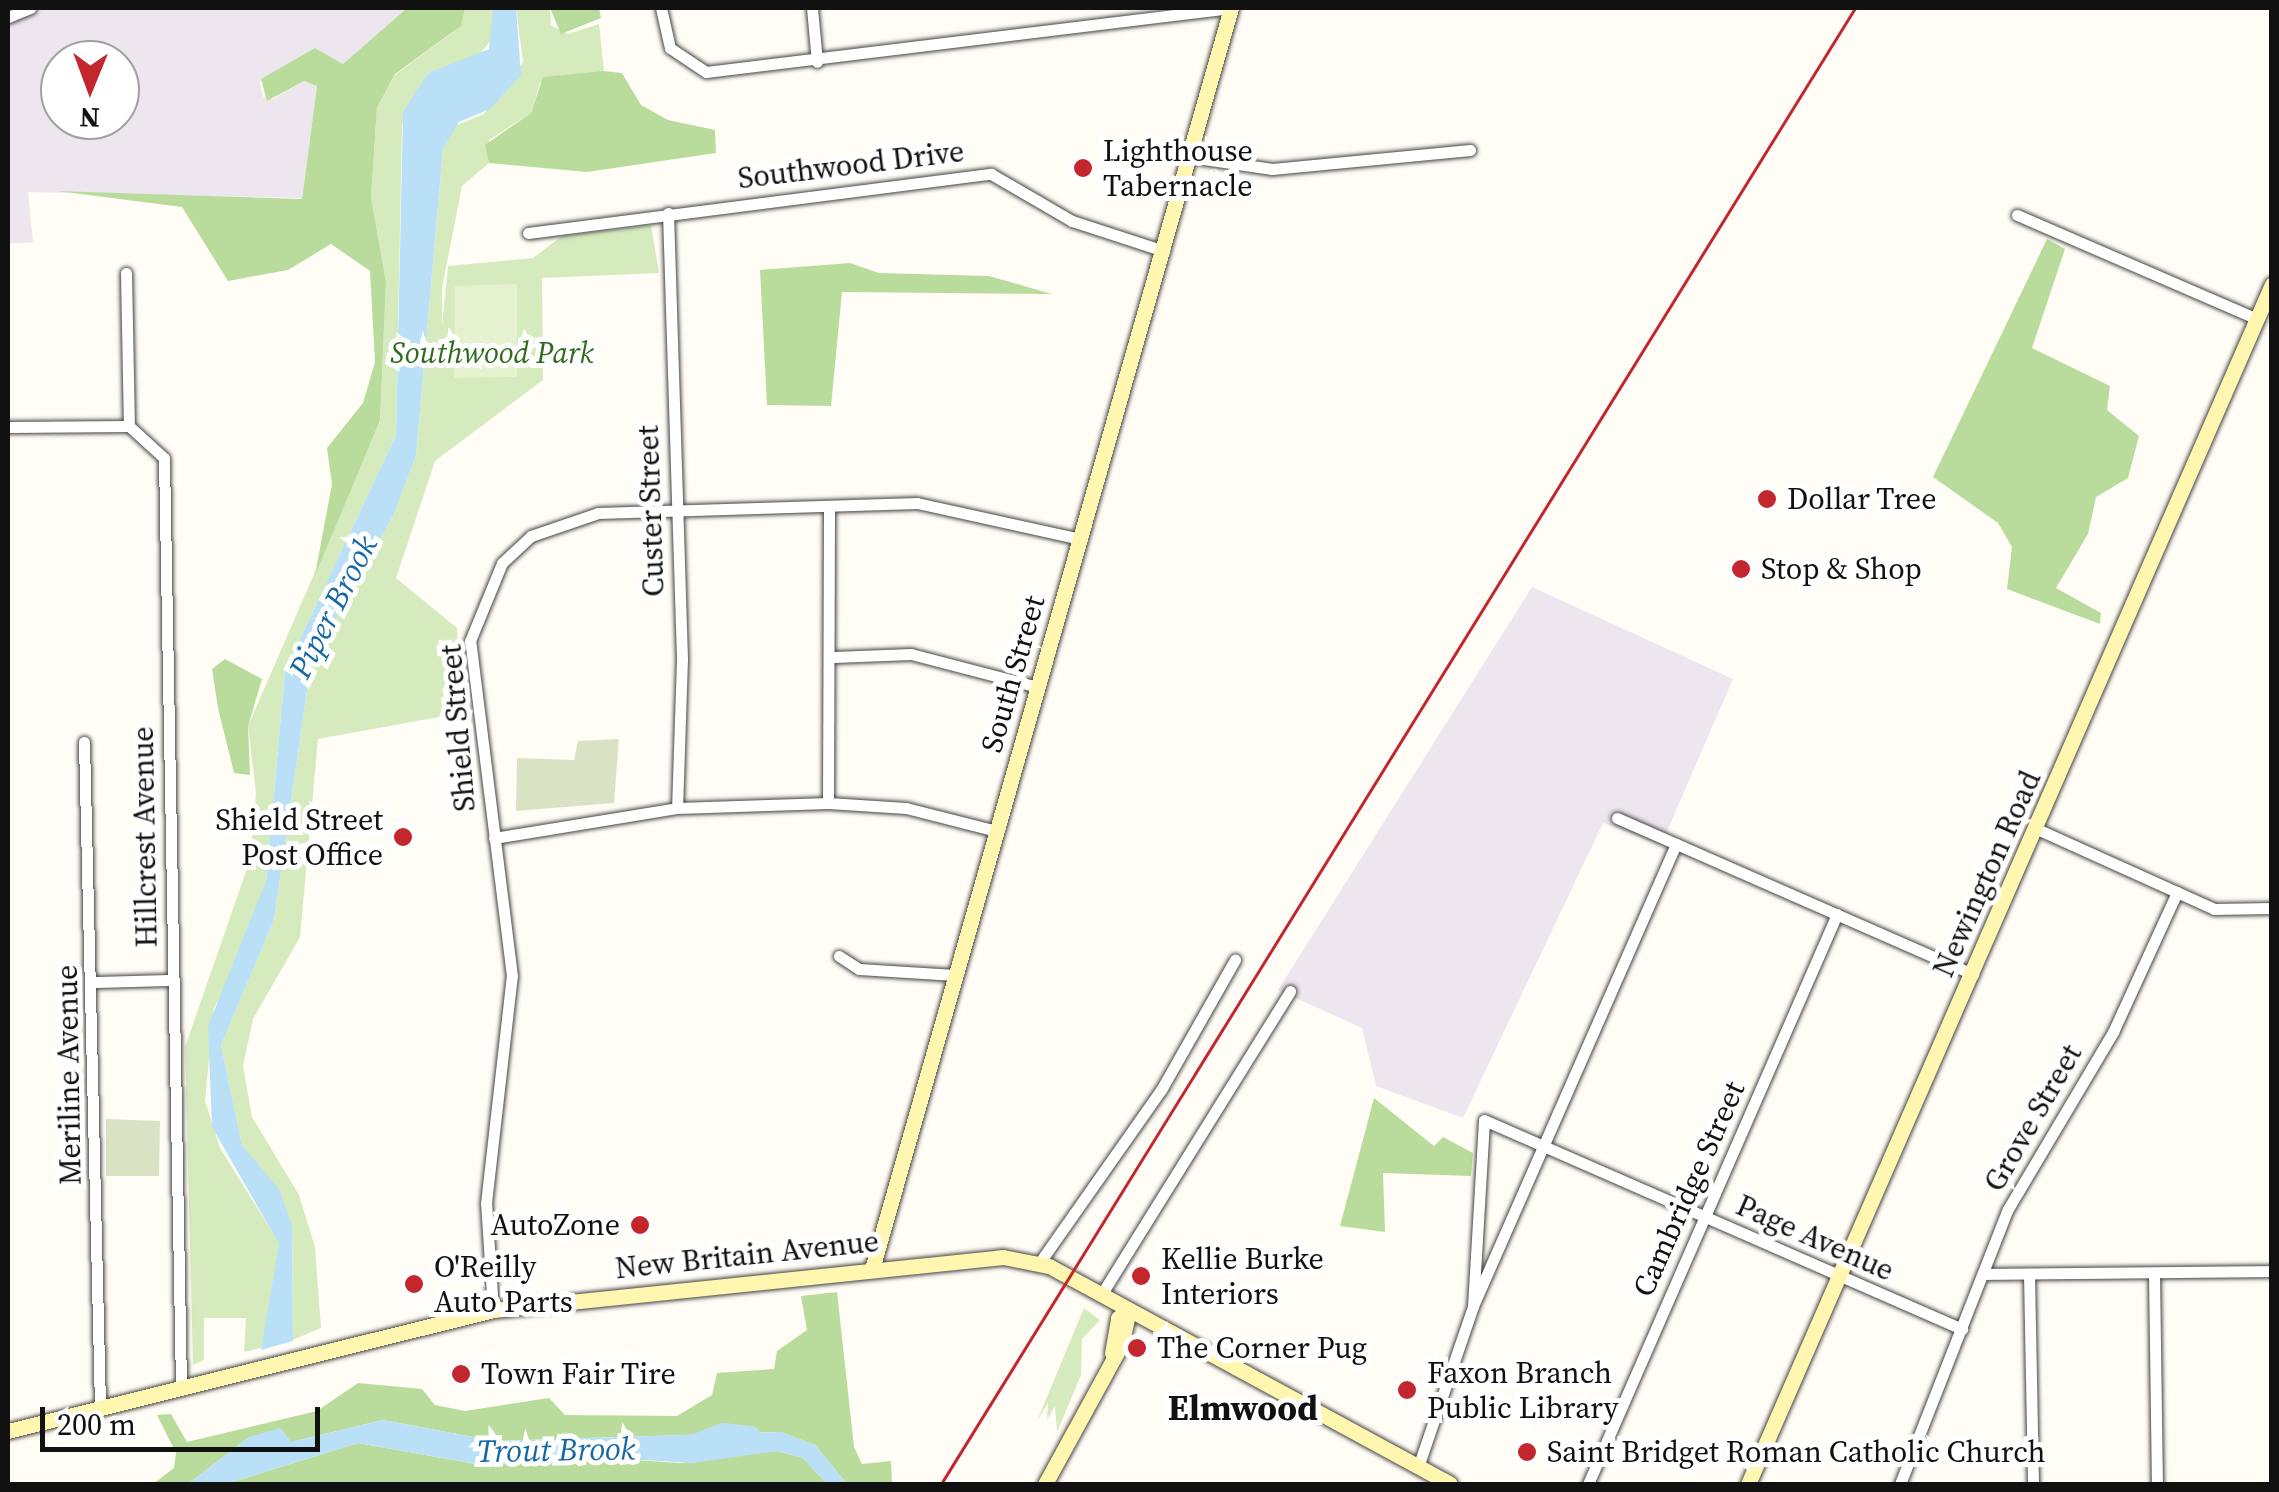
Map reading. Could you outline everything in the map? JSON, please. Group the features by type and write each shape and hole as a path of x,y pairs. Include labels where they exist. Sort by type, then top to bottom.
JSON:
{"main road":[{"name":"South Street","path":"872,1269 1231,8"},
{"name":"Newington Road","path":"1748,1484 2272,284"},
{"name":"New Britain Avenue","path":"8,1431 493,1310 991,1257 1040,1262 1450,1484"},
{"path":"1044,1484 1112,1354 1118,1318 1130,1312"}],"street":[{"path":"8,17 30,8"},
{"path":"661,8 670,48 706,72 817,62 1231,8"},
{"path":"812,8 817,62"},
{"path":"1190,157 1272,169 1470,150"},
{"name":"Southwood Drive","path":"528,233 668,212 990,174 1072,221 1164,251"},
{"name":"Custer Street","path":"668,212 677,808"},
{"path":"2017,215 2256,318"},
{"path":"8,428 128,426 126,272"},
{"name":"Hillcrest Avenue","path":"128,426 164,458 181,1386"},
{"path":"828,506 834,656 828,803"},
{"name":"Shield Street","path":"493,1310 486,1204 512,976 470,641 488,582 531,536 564,520 675,511 951,507 1080,539"},
{"path":"834,656 911,654 1038,686"},
{"name":"Meriline Avenue","path":"84,742 93,982 100,1407"},
{"path":"494,838 677,808 828,803 899,807 997,831"},
{"path":"1617,818 1973,974"},
{"path":"2037,829 2214,909 2272,908"},
{"path":"1418,1467 1473,1306 1676,844"},
{"name":"Grove Street","path":"1900,1484 2028,1168 2113,1032 2177,892"},
{"name":"Cambridge Street","path":"1588,1484 1837,914"},
{"path":"839,956 859,969 955,975"},
{"path":"1040,1262 1161,1090 1235,960"},
{"path":"93,982 172,980"},
{"path":"1102,1295 1290,991"},
{"name":"Page Avenue","path":"1473,1306 1484,1120 1962,1329"},
{"path":"1984,1274 2272,1271"},
{"path":"2154,1273 2157,1484"},
{"path":"2030,1274 2033,1484"}],"shaded area":[{"path":"8,8 407,8 343,64 315,48 260,82 263,97 273,99 304,81 317,86 302,198 28,192 33,242 8,244"},
{"path":"1532,587 1733,679 1661,845 1603,823 1463,1118 1376,1086 1362,1028 1278,990"}],"green space":[{"path":"407,8 465,8 461,26 395,74 377,108 371,197 386,282 380,421 315,575 332,484 327,448 363,403 375,362 370,271 331,244 288,270 228,281 182,207 57,191 302,199 317,86 304,81 267,101 261,79 315,48 343,64"},
{"path":"465,8 493,8 498,32 478,56 428,73 402,124 396,435 285,671 266,881 253,932 214,1008 205,1101 220,1148 279,1243 272,1312 261,1348 244,1352 246,1318 204,1318 204,1360 193,1365 185,1047 250,860 256,793 248,726 380,422 386,282 371,197 377,108 395,75 456,30"},
{"name":"Southwood Park","path":"516,8 550,8 551,25 568,34 599,24 604,71 540,83 531,113 489,140 489,163 462,186 442,288 442,325 448,266 533,258 562,236 651,225 659,273 542,278 543,380 435,461 396,578 457,628 461,713 318,739 300,937 253,1019 243,1066 252,1117 299,1195 315,1247 321,1328 293,1340 292,1225 242,1145 221,1045 274,920 311,663 393,516 416,456 443,149 455,126 484,114 523,62"},
{"path":"550,8 599,8 601,18 561,34"},
{"path":"622,73 641,105 668,120 715,130 716,153 587,172 489,163 485,145 531,113 543,77"},
{"path":"2047,239 2065,249 2032,348 2110,386 2107,410 2139,436 2128,478 2096,497 2088,534 2056,588 2101,613 2100,624 2007,589 2012,547 1998,523 1933,477"},
{"path":"850,263 879,273 989,276 1052,294 842,292 831,406 767,405 760,270"},
{"name":"Southwood Park","path":"517,284 517,377 454,378 455,286"},
{"path":"225,659 262,679 248,726 250,775 234,773 218,708 212,669"},
{"path":"619,739 614,803 516,811 517,758 574,760 578,741"},
{"path":"1374,1098 1434,1146 1443,1137 1473,1153 1471,1176 1383,1173 1385,1232 1340,1226"},
{"path":"106,1119 160,1121 159,1176 106,1176"},
{"path":"837,1292 854,1447 862,1464 891,1461 892,1484 847,1484 815,1445 781,1432 494,1441 383,1420 291,1442 249,1437 188,1484 153,1484 174,1468 176,1453 157,1415 171,1414 187,1442 317,1411 358,1383 422,1389 435,1405 465,1411 549,1398 565,1415 677,1416 712,1395 717,1373 774,1369 777,1351 807,1330 801,1296"},
{"path":"1084,1308 1100,1320 1082,1339 1081,1375 1057,1432 1055,1406 1047,1420 1048,1403 1037,1421"},
{"path":"358,1443 476,1464 574,1456 680,1463 777,1451 803,1458 827,1484 226,1484"}],"water":[{"name":"Piper Brook","path":"493,8 516,8 521,75 490,109 459,122 443,149 416,456 393,516 311,663 274,920 221,1045 242,1145 279,1189 292,1225 293,1341 261,1350 279,1244 212,1127 208,1026 266,881 285,671 396,435 403,112 428,73 489,49"},
{"path":"383,1420 494,1441 781,1432 815,1445 847,1484 827,1484 803,1458 777,1451 693,1463 574,1456 476,1464 358,1443 226,1484 188,1484 249,1437 281,1428 291,1442"}],"waterway":[{"name":"Trout Brook","path":"695,1443 723,1432 751,1435"}],"railway":[{"path":"941,1484 1855,8"}],"place":[{"name":"Lighthouse Tabernacle","path":"1083,168"},
{"name":"Dollar Tree","path":"1767,499"},
{"name":"Stop & Shop","path":"1741,569"},
{"name":"Shield Street Post Office","path":"403,837"},
{"name":"AutoZone","path":"640,1225"},
{"name":"Kellie Burke Interiors","path":"1141,1276"},
{"name":"O'Reilly Auto Parts","path":"414,1284"},
{"name":"The Corner Pug","path":"1137,1348"},
{"name":"Town Fair Tire","path":"461,1374"},
{"name":"Faxon Branch Public Library","path":"1407,1390"},
{"name":"Saint Bridget Roman Catholic Church","path":"1527,1452"}],"district":[{"name":"Elmwood","path":"1243,1408"}]}
